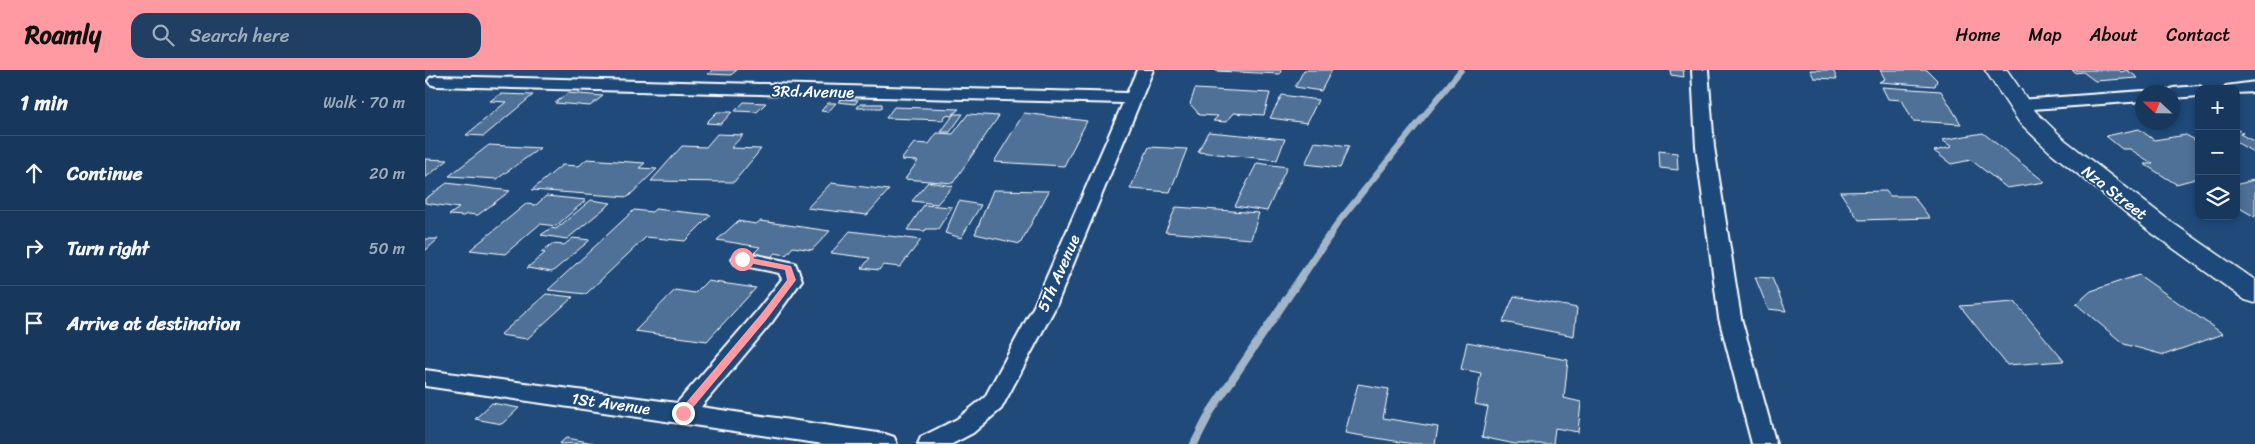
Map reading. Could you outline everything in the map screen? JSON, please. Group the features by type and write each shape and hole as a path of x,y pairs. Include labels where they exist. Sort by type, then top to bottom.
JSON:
{"street":[{"path":"430,84 453,70"},
{"name":"5Th Avenue","path":"930,444 965,426 993,403 1045,306 1131,98 1145,70"},
{"path":"1700,70 1705,147 1730,318 1764,444"},
{"name":"Nza Street","path":"1996,70 2018,105 2032,122 2062,149 2131,206 2216,268 2255,293"},
{"name":"3Rd Avenue","path":"430,84 1131,98"},
{"path":"2240,88 2255,87"},
{"path":"2180,93 2195,92"},
{"path":"2018,105 2135,97"},
{"path":"683,413 792,280 788,268 742,259"},
{"name":"1St Avenue","path":"425,378 683,413 885,444"}],"building":[{"path":"712,70 737,70 731,75 708,74"},
{"path":"1216,70 1281,70 1280,74 1216,71"},
{"path":"1304,70 1332,70 1321,91 1295,87"},
{"path":"1670,70 1683,70 1684,77 1671,75"},
{"path":"1810,70 1833,70 1837,79 1814,78"},
{"path":"1880,70 1927,70 1937,80 1935,86 1879,82 1885,79"},
{"path":"2072,70 2119,70 2121,72 2127,70 2138,78 2095,81 2083,72 2075,73"},
{"path":"1882,87 1941,91 1961,124 1913,121 1902,100 1888,99"},
{"path":"1195,89 1270,93 1264,115 1233,113 1226,122 1213,121 1218,116 1200,115 1190,104"},
{"path":"568,93 603,96 590,106 555,103"},
{"path":"500,94 533,95 484,136 466,135 506,102 490,101"},
{"path":"1282,95 1318,100 1307,123 1270,118"},
{"path":"841,99 858,100 855,104 838,102"},
{"path":"744,102 766,103 757,112 735,111"},
{"path":"828,103 836,103 828,112 821,111"},
{"path":"860,104 882,104 882,108 857,108"},
{"path":"894,107 959,109 951,116 946,115 943,120 886,118"},
{"path":"717,112 732,112 721,124 706,123"},
{"path":"1024,113 1087,121 1064,166 994,162"},
{"path":"954,114 963,114 950,132 941,132"},
{"path":"968,114 999,116 953,183 905,179 918,161 901,160 914,143 929,144 937,133 953,134"},
{"path":"2135,130 2140,130 2154,140 2186,135 2195,140 2195,179 2176,184 2144,164 2153,164 2130,149 2122,149 2106,136"},
{"path":"1208,132 1285,139 1277,160 1198,152"},
{"path":"1983,133 2045,182 2007,188 1971,160 1951,164 1934,151 1952,147 1942,140"},
{"path":"717,134 743,135 731,148 761,149 734,182 651,181 682,146 706,147"},
{"path":"2240,134 2255,142 2255,153 2240,144"},
{"path":"1315,142 1349,146 1340,168 1305,164"},
{"path":"489,145 540,148 497,179 449,176"},
{"path":"1149,147 1187,149 1170,192 1130,189"},
{"path":"1659,151 1677,153 1678,170 1660,168"},
{"path":"425,159 448,160 425,178"},
{"path":"587,159 645,163 639,168 657,169 628,197 532,190 562,165 579,166"},
{"path":"1257,163 1287,167 1267,211 1235,206"},
{"path":"2255,181 2255,217 2240,208 2240,184"},
{"path":"928,182 953,186 937,204 912,201"},
{"path":"447,183 510,191 478,215 449,215 459,208 425,203 425,199"},
{"path":"831,183 889,190 867,215 807,208"},
{"path":"993,190 1049,191 1020,244 975,234"},
{"path":"1886,191 1890,196 1913,196 1930,218 1859,220 1840,192"},
{"path":"546,196 586,200 556,226 540,224 505,254 470,250 526,204 536,205"},
{"path":"591,200 611,203 567,239 541,235 551,228 556,229"},
{"path":"959,201 981,205 961,238 945,233"},
{"path":"924,205 952,207 938,229 926,229 925,231 907,230"},
{"path":"1176,207 1259,213 1251,239 1165,232"},
{"path":"655,209 711,215 685,241 646,237 586,294 548,290 634,210 652,212"},
{"path":"738,221 756,224 760,221 830,231 812,250 793,247 786,255 775,253 770,258 752,255 760,247 717,240"},
{"path":"850,231 921,240 900,267 883,265 879,270 862,268 870,258 831,253"},
{"path":"573,238 590,240 552,272 527,268 545,253 541,252 552,244 564,245"},
{"path":"425,239 438,239 425,251"},
{"path":"2139,275 2223,334 2164,355 2124,344 2076,304 2091,291"},
{"path":"1755,277 1772,278 1786,311 1768,309"},
{"path":"707,281 756,288 707,341 635,331 675,290 695,293"},
{"path":"546,294 573,297 527,339 500,335"},
{"path":"1514,296 1577,308 1574,336 1503,322"},
{"path":"2015,302 2064,361 2007,365 1960,306"},
{"path":"1467,342 1568,360 1564,398 1581,402 1578,432 1555,428 1553,444 1515,444 1482,437 1488,407 1475,404 1481,373 1461,369"},
{"path":"1358,384 1389,389 1383,418 1438,427 1435,444 1413,444 1345,433"},
{"path":"492,403 519,408 502,424 475,419"},
{"path":"566,438 594,443 559,444"}],"waterway":[{"path":"1328,238 1340,220 1461,70"},
{"path":"1194,444 1211,411 1329,236"}],"route":[{"path":"683,413 792,280 788,268 742,259"}]}
